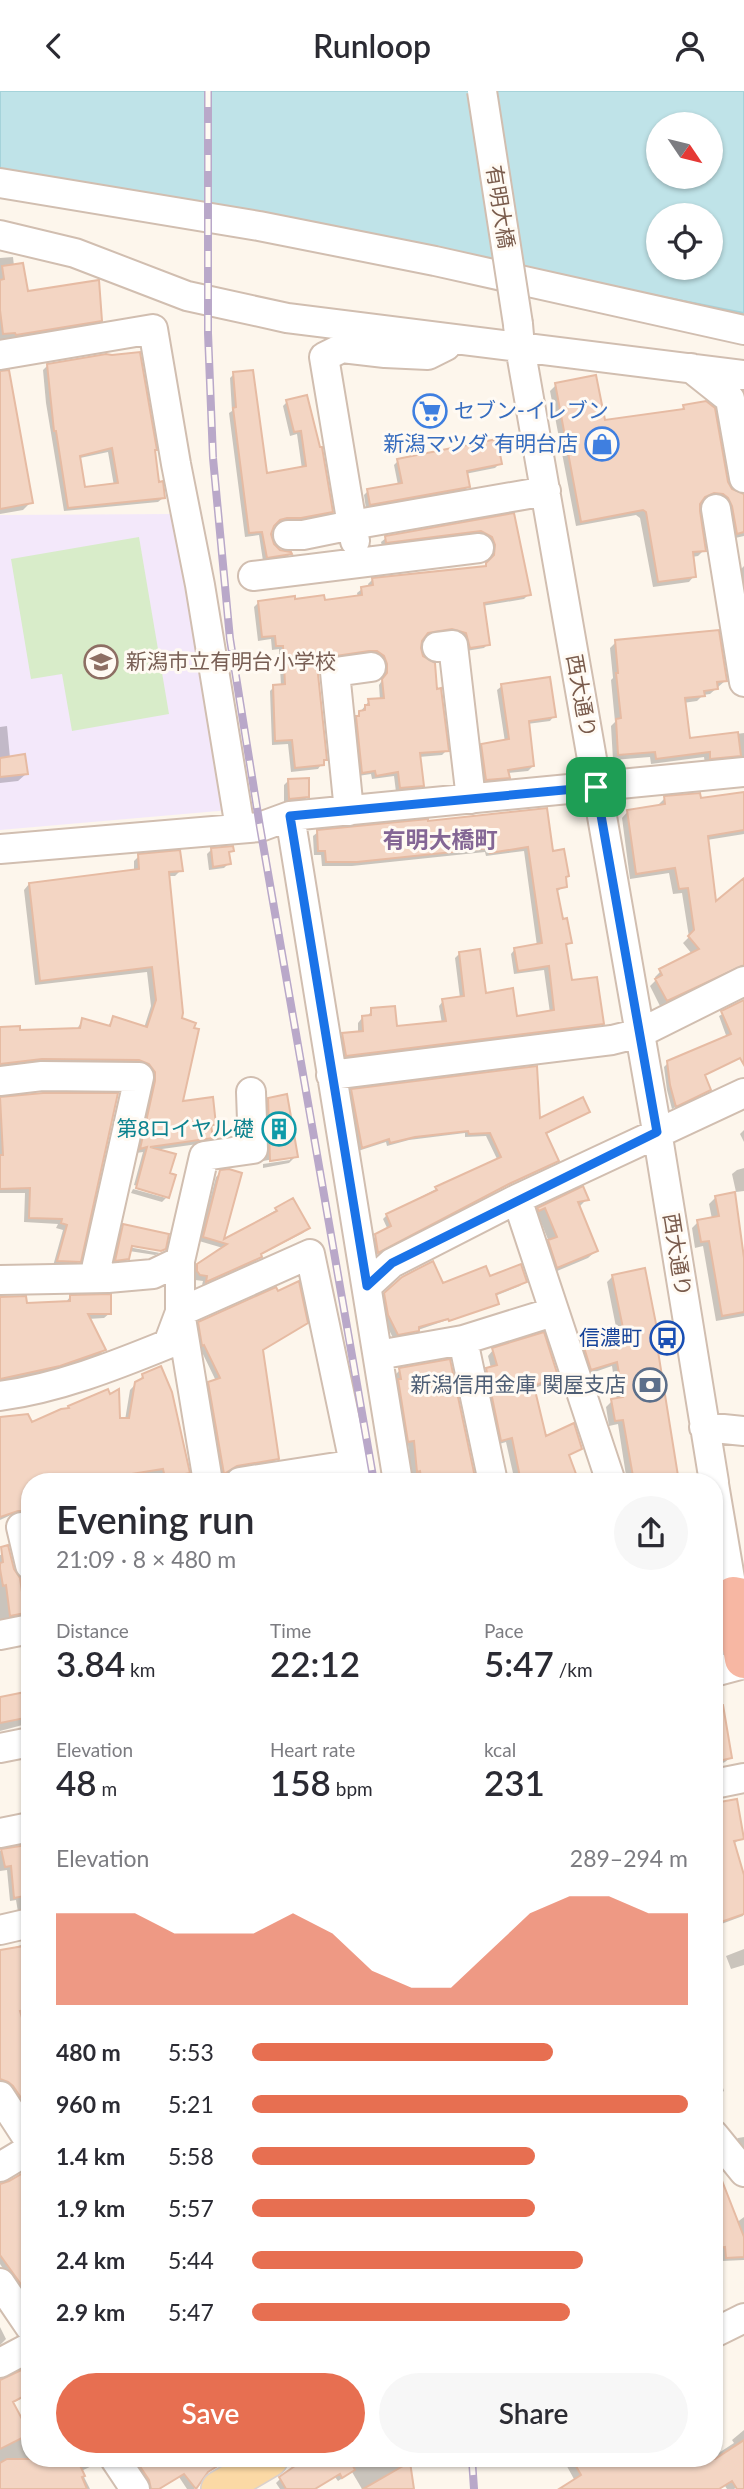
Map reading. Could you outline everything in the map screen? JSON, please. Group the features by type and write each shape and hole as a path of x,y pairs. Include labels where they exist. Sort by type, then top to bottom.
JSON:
{"highway":[{"name":"西大通り","path":"730,1598 744,1661"}],"street":[{"name":"有明大橋","path":"482,91 519,335"},
{"path":"0,183 273,229 435,261 744,330"},
{"path":"0,235 75,253 187,296 287,318 456,341 519,335 691,368 744,375"},
{"path":"0,355 153,329 200,585 240,828"},
{"name":"西大通り","path":"519,335 657,1132 712,1473"},
{"path":"359,563 324,357 342,348 428,355 456,341"},
{"path":"691,368 730,400 743,472"},
{"path":"288,535 303,535 546,491"},
{"path":"716,509 744,682"},
{"path":"253,576 479,548"},
{"path":"437,647 453,645 471,799"},
{"path":"349,811 335,672 370,667"},
{"path":"0,849 260,827 290,816 744,772"},
{"path":"290,816 397,1473"},
{"path":"331,1075 612,1040 640,1033 744,981"},
{"path":"0,1081 42,1076 139,1077 94,1278"},
{"path":"207,1473 180,1312 180,1261 204,1156 253,1149 251,1092"},
{"path":"367,1286 392,1263 517,1199 744,1093"},
{"path":"517,1199 608,1473"},
{"path":"0,1396 40,1389 111,1367 168,1344 180,1312 310,1254 357,1473"},
{"path":"0,1280 94,1278 153,1273 180,1261"},
{"path":"378,1356 463,1340 553,1312"},
{"path":"463,1340 492,1473"},
{"path":"705,1427 744,1431"},
{"name":"西大通り","path":"723,1548 730,1598"},
{"path":"0,1635 21,1631"},
{"path":"723,1669 744,1661"},
{"path":"0,1748 21,1744"},
{"path":"723,1782 744,1778"},
{"path":"0,1833 21,1829"},
{"path":"0,1930 21,1925"},
{"path":"0,2097 21,2128"},
{"path":"723,2146 744,2172"},
{"path":"0,2167 21,2154"},
{"path":"0,2283 21,2314"},
{"path":"723,2328 744,2318"},
{"path":"0,2363 21,2352"},
{"path":"120,2467 135,2489"}],"shaded area":[{"name":"新潟市立有明台小学校","path":"174,514 230,810 0,830 0,515"}],"green space":[{"path":"139,537 169,714 72,731 62,674 31,679 11,559"}],"water":[{"path":"0,91 744,91 744,313 382,241 0,170"}],"building":[{"path":"23,263 28,291 99,280 102,321 16,335 3,334 0,310 0,280 4,279 2,266"},
{"path":"140,352 157,450 159,482 163,481 165,498 68,508 54,431 47,364","holes":["112,448 118,483 85,487 80,456"]},
{"path":"9,370 33,503 0,509 0,371"},
{"path":"253,370 267,473 306,466 301,431 294,432 286,400 307,395 322,447 333,512 280,520 271,534 274,544 280,550 292,554 267,558 262,532 249,533 233,408 236,407 233,372"},
{"path":"596,375 605,420 684,409 683,405 706,401 715,408 728,482 732,489 744,494 744,532 737,534 728,498 714,493 705,497 700,504 700,511 706,551 693,552 696,577 658,582 646,512 643,510 581,522 555,383"},
{"path":"497,439 502,464 467,471 470,487 370,505 367,489 402,483 397,459"},
{"path":"514,513 531,595 484,603 490,645 470,648 466,633 452,629 428,633 422,641 423,656 435,663 437,689 441,688 449,751 420,753 424,786 400,788 398,772 376,776 375,771 362,773 356,716 359,716 359,711 365,710 365,705 369,705 368,699 384,698 382,679 387,673 387,664 384,656 377,651 323,658 318,674 327,760 324,760 324,765 295,768 292,740 275,741 273,685 285,684 283,646 276,646 275,636 262,637 258,601 324,595 325,600 362,595 361,587 373,585 372,578 486,566 494,555 495,545 492,537 481,531 386,543 385,536"},
{"path":"719,630 727,681 717,682 718,689 704,691 705,696 685,698 690,738 738,732 741,756 710,759 710,752 656,759 655,752 618,755 616,719 621,718 615,640"},
{"path":"550,677 556,717 529,721 534,766 508,770 510,778 486,780 481,744 509,739 501,684"},
{"path":"25,754 28,774 0,777 0,758"},
{"path":"309,778 309,797 289,799 288,779"},
{"path":"744,792 744,830 708,836 716,901 744,878 744,965 667,1001 655,979 662,975 659,969 699,949 688,936 694,930 688,888 679,889 675,868 636,874 627,810 665,804 664,796 700,793 701,798"},
{"path":"547,808 553,851 564,849 569,876 566,877 567,887 557,889 563,919 567,918 572,943 566,944 572,980 597,977 604,1024 346,1056 342,1033 363,1031 362,1016 371,1015 371,1008 395,1006 397,1026 446,1021 442,999 464,996 459,952 480,949 486,993 513,988 517,1016 554,1010 549,966 518,971 514,948 542,943 528,847 490,853 490,848 357,862 326,862 325,851 318,851 317,830"},
{"path":"233,846 234,851 229,852 231,864 213,867 211,848"},
{"path":"180,850 183,871 169,872 182,1018 196,1023 194,1028 199,1029 183,1101 213,1097 216,1125 211,1125 213,1138 150,1147 176,1154 170,1173 176,1175 169,1198 136,1188 147,1147 140,1149 155,1081 155,1072 149,1064 139,1060 42,1059 0,1064 0,1027 20,1026 20,1030 80,1028 82,1018 110,1026 113,1016 147,1027 156,1000 152,967 40,981 29,883 139,869 138,854"},
{"path":"744,1000 744,1065 740,1058 705,1075 711,1090 676,1107 667,1061 731,1034 721,1011"},
{"path":"537,1066 540,1118 583,1097 590,1112 546,1133 559,1161 509,1184 378,1253 375,1234 391,1226 386,1214 437,1190 435,1187 501,1157 490,1133 469,1134 468,1131 415,1137 390,1143 389,1139 362,1148 351,1089"},
{"path":"43,1093 118,1093 81,1262 57,1261 67,1225 61,1223 62,1219 29,1218 30,1188 0,1189 0,1155 3,1155 0,1097"},
{"name":"第8ロイヤル礎","path":"287,1094 298,1157 270,1161 268,1098"},
{"path":"229,1169 242,1173 224,1239 277,1211 275,1208 293,1198 310,1228 261,1254 262,1257 206,1282 207,1276 200,1275 197,1264 227,1244 203,1237 220,1170"},
{"path":"583,1186 589,1200 578,1202 598,1251 557,1268 548,1240 557,1237 545,1208 539,1211 537,1208"},
{"path":"735,1192 744,1258 744,1312 722,1316 709,1241 701,1242 697,1220 719,1216 715,1196"},
{"path":"123,1224 169,1234 166,1249 161,1251 132,1246 129,1259 115,1261"},
{"path":"433,1261 443,1283 486,1266 490,1276 521,1264 527,1282 496,1294 499,1304 449,1321 448,1319 419,1327 419,1331 398,1335 388,1315 384,1293 402,1277"},
{"path":"645,1268 660,1344 657,1345 678,1473 632,1473 623,1420 615,1421 611,1399 623,1397 617,1362 591,1370 582,1341 623,1328 612,1275"},
{"path":"299,1281 308,1323 263,1350 279,1459 237,1466 224,1473 208,1382 220,1378 204,1345 202,1346 198,1322 276,1287 278,1291"},
{"path":"111,1294 111,1314 88,1314 106,1350 60,1366 0,1379 0,1297 26,1296 27,1303 70,1301 70,1295"},
{"path":"544,1332 558,1376 534,1386 546,1436 574,1423 582,1449 569,1455 576,1473 519,1473 512,1438 501,1441 486,1368 497,1365 492,1348"},
{"path":"450,1359 474,1473 417,1472 414,1441 408,1442 398,1379 401,1379 399,1368"},
{"path":"161,1366 172,1392 190,1473 164,1473 163,1469 137,1473 21,1473 21,1511 0,1517 0,1417 28,1414 32,1422 108,1389 110,1394 119,1389 120,1418 129,1418 135,1382 143,1378 142,1374"},
{"path":"8,1545 14,1569 20,1578 21,1614 10,1616 6,1585 3,1586 0,1569 0,1563 3,1562 1,1547"},
{"path":"21,1693 21,1719 0,1723 0,1697"},
{"path":"723,1705 732,1758 723,1760"},
{"path":"737,1799 744,1839 734,1841 744,1875 744,1914 723,1921 723,1801"},
{"path":"21,1846 21,1897 14,1898 11,1866 5,1867 1,1849"},
{"path":"21,1946 21,2098 13,2086 0,2079 0,1950"},
{"path":"21,2174 21,2284 0,2255 0,2184"},
{"path":"723,2183 744,2237 744,2257 726,2258"},
{"path":"21,2370 21,2398 13,2402 21,2417 21,2438 0,2449 0,2380"},
{"path":"744,2440 744,2489 737,2489 732,2481 719,2489 559,2489 581,2475 576,2467 723,2467 723,2454"},
{"path":"7,2459 21,2459 21,2467 81,2467 87,2489 0,2489 0,2463"},
{"path":"140,2467 216,2467 208,2472 196,2489 184,2474 159,2489 151,2489 149,2480"},
{"path":"293,2467 354,2467 355,2470 342,2478 340,2474 315,2489 286,2489 279,2477"},
{"path":"401,2467 411,2467 414,2489 363,2489"}],"railway":[{"path":"208,91 208,333 213,458 230,639 372,1473"},
{"path":"473,2467 474,2489"}],"place":[{"name":"セブン-イレブン","path":"430,411"},
{"name":"新潟マツダ 有明台店","path":"602,444"},
{"name":"新潟市立有明台小学校","path":"101,662"},
{"name":"第8ロイヤル礎","path":"279,1129"},
{"name":"信濃町","path":"667,1338"},
{"name":"新潟信用金庫 関屋支店","path":"650,1385"}],"district":[{"name":"有明大橋町","path":"440,840"}],"route":[{"path":"596,787 657,1132 392,1263 367,1286 290,816 596,787"}]}
